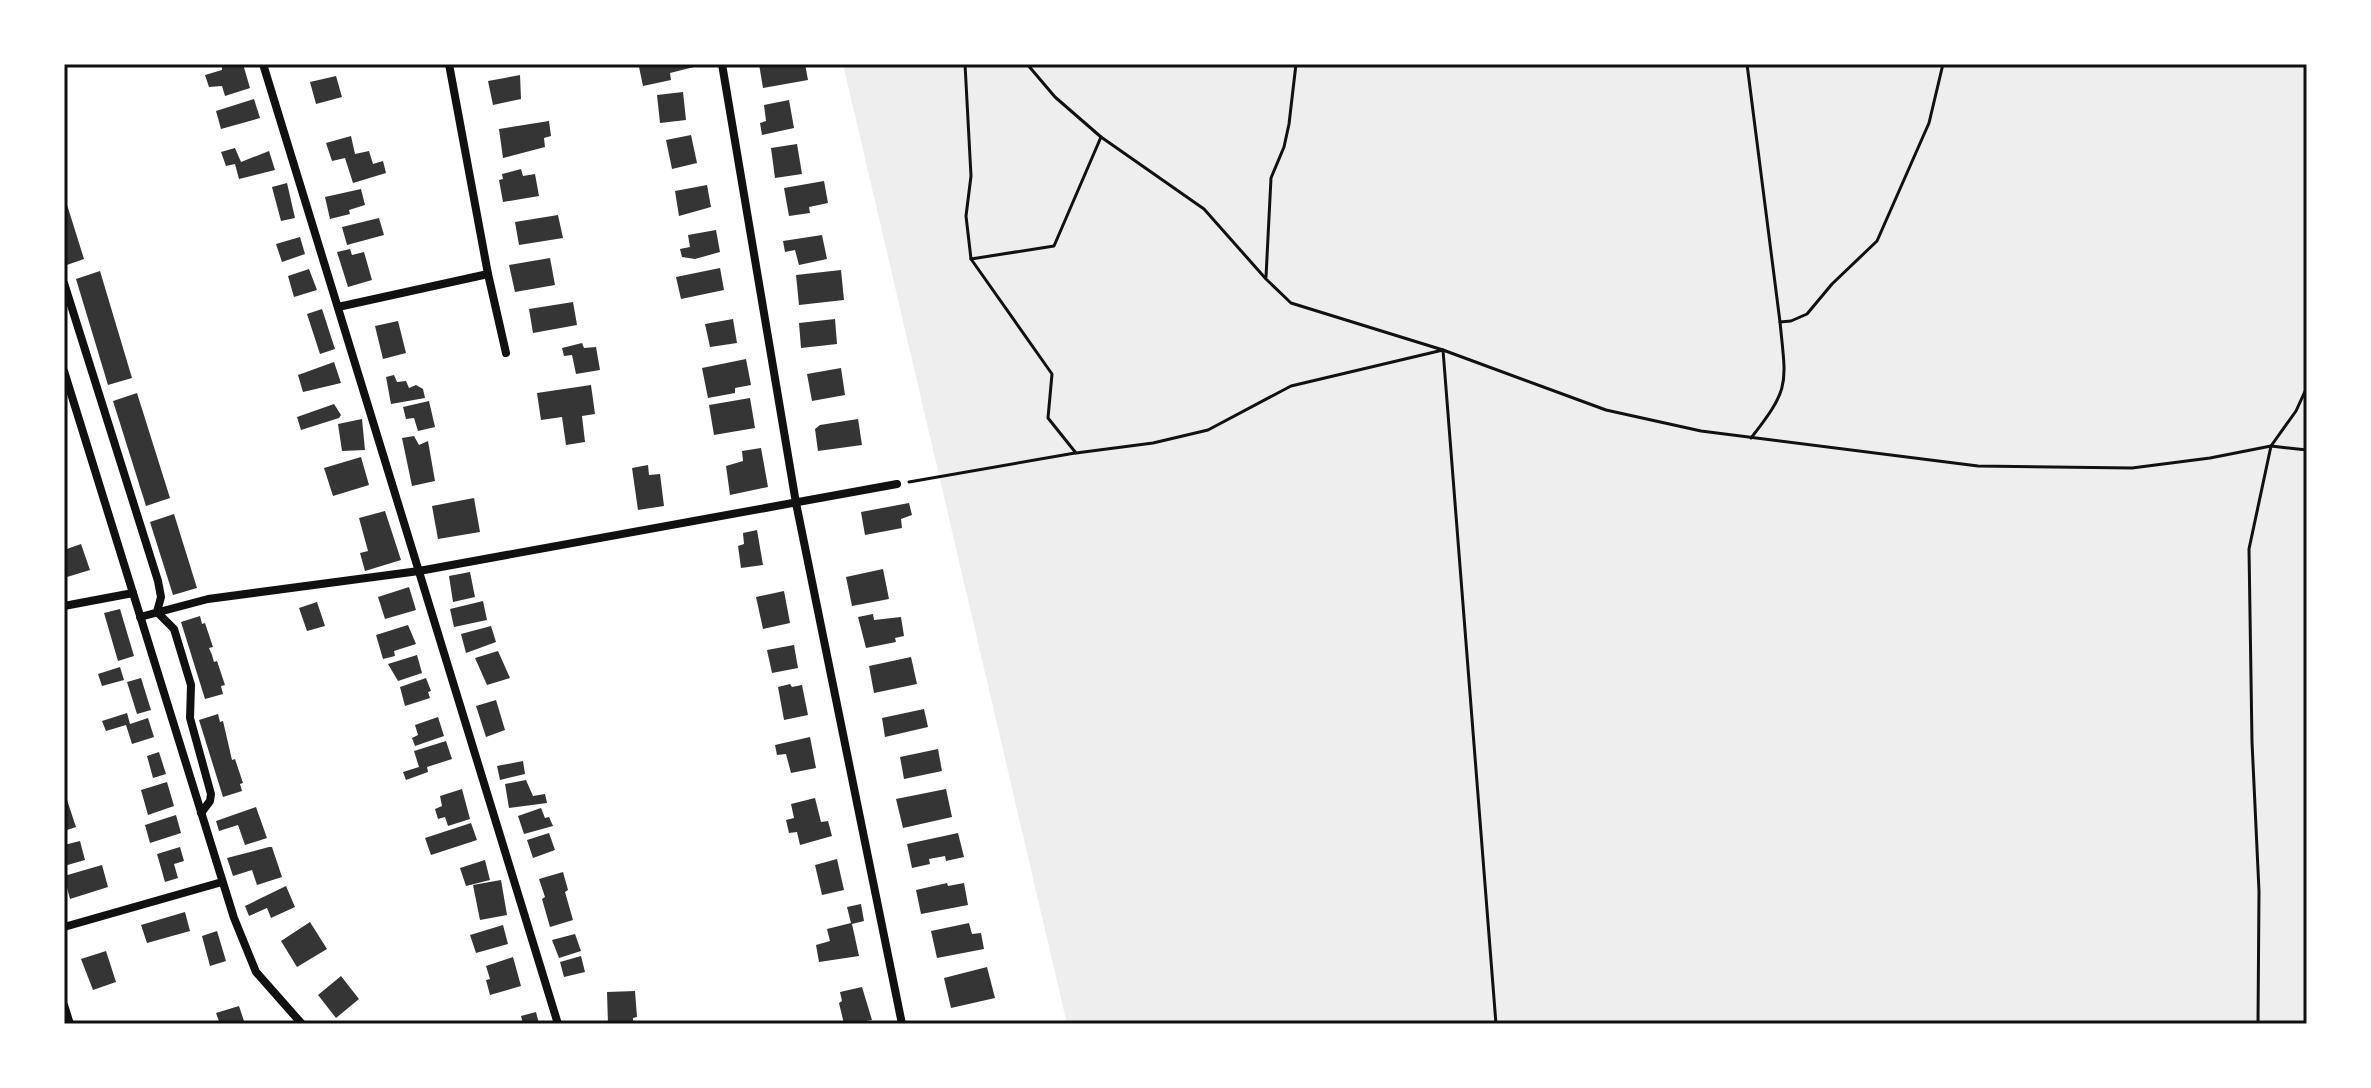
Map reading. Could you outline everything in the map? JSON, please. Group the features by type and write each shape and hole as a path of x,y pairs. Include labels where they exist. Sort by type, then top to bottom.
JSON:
{"street":[{"path":"263,64 558,1024"},
{"path":"449,64 506,353"},
{"path":"722,64 796,503 902,1024"},
{"path":"338,307 488,274"},
{"path":"64,283 158,581 161,597 157,612"},
{"path":"64,371 222,882 256,972 302,1024"},
{"path":"140,617 208,599 419,571 897,484"},
{"path":"64,606 133,593"},
{"path":"157,612 174,629 191,685 192,725 211,787 210,801 201,813"},
{"path":"64,927 222,882"},
{"path":"64,1005 70,1024"}],"path":[{"path":"965,64 971,176 966,216 971,259 1052,374 1048,418 1076,453"},
{"path":"1027,64 1055,97 1101,137 1204,209 1291,303 1443,350 1606,410 1701,431 1978,466 2132,468 2271,446 2307,450"},
{"path":"1266,279 1271,178 1284,147 1296,64"},
{"path":"1747,64 1786,380 1777,405 1751,438"},
{"path":"1780,322 1807,314 1832,284 1877,241 1929,123 1943,64"},
{"path":"971,259 1054,246 1101,137"},
{"path":"897,484 1153,443 1208,430 1291,386 1443,350"},
{"path":"1443,350 1496,1024"},
{"path":"2258,1024 2259,891 2252,742 2249,549 2271,446 2296,411 2307,387"}],"shaded area":[{"path":"843,64 2307,64 2307,1024 1067,1024"}],"building":[{"path":"222,64 243,64 250,88 225,96 222,86 209,87 205,75 222,70"},
{"path":"648,64 694,64 694,67 670,73 671,80 643,86 639,67"},
{"path":"759,64 805,64 808,80 763,88"},
{"path":"520,75 521,99 493,105 488,81"},
{"path":"336,76 342,97 316,104 310,82"},
{"path":"683,92 686,120 660,123 657,95"},
{"path":"254,99 260,118 221,129 216,111"},
{"path":"789,100 794,128 762,135 760,123 766,121 764,105"},
{"path":"549,121 551,136 544,138 545,147 503,158 499,129"},
{"path":"691,135 697,163 672,169 666,140"},
{"path":"351,136 355,154 369,151 373,164 383,161 386,173 353,183 345,158 332,161 326,143"},
{"path":"797,144 802,174 775,178 771,148"},
{"path":"235,148 241,162 269,151 275,170 239,179 235,164 226,166 221,152"},
{"path":"521,169 523,176 535,174 539,196 503,202 499,180 503,179 502,174"},
{"path":"824,181 828,203 809,207 810,213 789,216 784,188"},
{"path":"287,183 295,218 281,221 272,187"},
{"path":"707,185 711,207 679,216 675,191"},
{"path":"361,189 365,205 349,210 350,214 330,219 325,197"},
{"path":"64,195 84,259 64,266"},
{"path":"558,215 563,238 519,245 515,222"},
{"path":"379,218 384,235 347,245 342,227"},
{"path":"716,230 720,252 695,259 682,257 680,249 690,247 688,235"},
{"path":"822,235 827,259 799,265 795,250 785,252 783,241"},
{"path":"300,237 305,254 282,262 276,244"},
{"path":"350,249 352,255 364,252 372,280 348,287 337,252"},
{"path":"550,258 555,285 515,292 509,265"},
{"path":"720,268 724,290 681,299 676,277"},
{"path":"309,269 317,290 294,297 288,276"},
{"path":"841,270 844,300 799,305 796,275"},
{"path":"100,271 132,378 108,385 76,279"},
{"path":"573,302 577,325 533,333 529,309"},
{"path":"322,309 335,349 320,354 307,314"},
{"path":"733,319 737,343 710,347 705,324"},
{"path":"835,319 837,344 801,348 799,323"},
{"path":"398,321 406,353 383,359 375,326"},
{"path":"582,343 584,348 596,347 600,370 576,374 572,355 564,356 562,348"},
{"path":"746,359 751,385 735,388 735,393 708,398 702,368"},
{"path":"334,362 341,383 303,392 298,375"},
{"path":"841,368 845,395 812,401 807,374"},
{"path":"394,375 397,382 406,381 409,388 416,385 423,389 425,398 391,404 386,377"},
{"path":"591,385 595,414 582,416 585,442 566,445 562,417 541,420 537,393"},
{"path":"137,393 170,498 146,506 113,401"},
{"path":"750,398 755,428 714,435 709,405"},
{"path":"429,401 435,427 418,431 414,418 406,419 403,407"},
{"path":"334,404 341,415 339,418 301,430 297,417"},
{"path":"362,419 365,450 342,451 338,424"},
{"path":"858,419 862,445 818,451 815,429 820,425"},
{"path":"414,436 419,445 428,441 435,481 412,486 402,438"},
{"path":"761,448 768,487 730,495 726,466 743,461 742,451"},
{"path":"361,457 369,485 333,496 324,468"},
{"path":"648,465 649,475 660,474 664,506 638,510 632,468"},
{"path":"474,498 480,532 438,539 432,506"},
{"path":"909,503 912,515 901,519 902,528 865,535 861,512"},
{"path":"385,511 401,560 365,571 360,553 368,551 359,518"},
{"path":"174,514 197,588 173,595 150,522"},
{"path":"757,530 763,565 741,568 738,546 744,544 743,533"},
{"path":"81,544 90,570 67,577 64,550"},
{"path":"883,569 889,599 852,606 846,577"},
{"path":"470,572 475,597 453,602 449,576"},
{"path":"409,587 416,610 385,619 378,597"},
{"path":"784,591 790,623 763,629 756,597"},
{"path":"483,601 487,620 454,627 450,609"},
{"path":"317,602 325,626 307,631 299,608"},
{"path":"120,609 134,656 118,661 104,613"},
{"path":"873,614 874,620 901,617 904,636 895,638 896,642 866,648 858,617"},
{"path":"200,616 213,647 209,648 214,662 217,661 225,685 221,686 223,694 205,699 181,622"},
{"path":"408,625 416,644 394,651 395,656 383,659 376,635"},
{"path":"491,626 496,642 466,653 461,634"},
{"path":"794,645 798,668 772,673 767,650"},
{"path":"498,651 510,678 487,685 475,658"},
{"path":"417,655 422,673 398,681 388,664"},
{"path":"911,657 917,684 874,693 869,666"},
{"path":"120,667 124,680 102,686 98,674"},
{"path":"141,678 151,710 137,714 127,682"},
{"path":"426,678 430,698 405,706 400,687"},
{"path":"790,684 792,687 802,685 808,715 784,720 778,687"},
{"path":"496,700 505,730 486,737 476,706"},
{"path":"924,709 928,727 885,737 882,718"},
{"path":"127,713 130,724 148,718 154,737 132,744 126,725 106,731 102,721"},
{"path":"218,714 220,722 223,721 232,760 235,759 243,783 240,784 242,791 223,797 199,720"},
{"path":"438,717 444,736 415,746 412,738 418,735 415,725"},
{"path":"810,737 816,768 791,773 786,754 777,755 775,745"},
{"path":"446,741 452,759 427,767 428,772 406,780 403,772 419,767 414,751"},
{"path":"938,749 942,771 904,779 900,757"},
{"path":"159,752 166,774 153,778 147,756"},
{"path":"523,761 525,774 500,780 497,766"},
{"path":"526,780 533,796 545,794 547,803 509,808 505,784"},
{"path":"167,782 174,806 148,815 141,790"},
{"path":"462,789 470,819 448,826 445,817 438,819 435,809 442,806 440,796"},
{"path":"946,789 952,817 903,828 896,799"},
{"path":"64,791 76,827 64,831"},
{"path":"815,798 821,822 828,821 832,836 800,845 797,832 789,833 786,820 794,818 791,804"},
{"path":"256,807 267,838 245,845 238,825 219,831 216,821"},
{"path":"541,808 553,826 524,834 518,816"},
{"path":"176,815 181,833 150,843 145,825"},
{"path":"471,823 477,840 431,855 425,838"},
{"path":"549,833 555,850 533,858 527,840"},
{"path":"958,833 964,857 946,861 945,856 929,859 930,864 912,868 907,844"},
{"path":"80,841 85,860 64,866 64,845"},
{"path":"180,847 184,861 174,864 178,878 165,882 157,854"},
{"path":"272,847 282,877 257,885 252,870 233,876 227,858"},
{"path":"837,859 844,890 822,895 815,865"},
{"path":"485,860 490,880 466,886 460,868"},
{"path":"102,865 108,887 70,899 64,876"},
{"path":"563,872 573,920 550,927 539,879"},
{"path":"501,880 507,915 480,920 473,885"},
{"path":"947,883 948,886 964,883 968,905 921,914 916,890"},
{"path":"286,886 295,907 271,918 267,908 249,916 245,906"},
{"path":"861,904 864,921 852,924 859,956 819,962 816,945 830,941 827,929 851,923 847,907"},
{"path":"185,912 190,931 147,943 141,925"},
{"path":"310,922 327,949 297,967 281,941"},
{"path":"969,923 972,934 981,933 984,949 937,958 931,931"},
{"path":"503,925 508,944 476,953 470,935"},
{"path":"217,931 226,961 210,966 202,936"},
{"path":"575,934 581,951 559,958 552,940"},
{"path":"106,951 116,982 93,990 81,959"},
{"path":"581,956 585,972 564,977 560,962"},
{"path":"513,957 521,986 490,995 486,966"},
{"path":"987,967 995,998 951,1008 944,978"},
{"path":"341,976 359,999 336,1018 318,995"},
{"path":"862,987 872,1020 844,1024 840,992"},
{"path":"635,991 637,1017 633,1018 633,1024 608,1024 607,992"},
{"path":"239,1006 245,1024 220,1024 216,1013"},
{"path":"536,1012 539,1024 523,1024 521,1016"}]}
